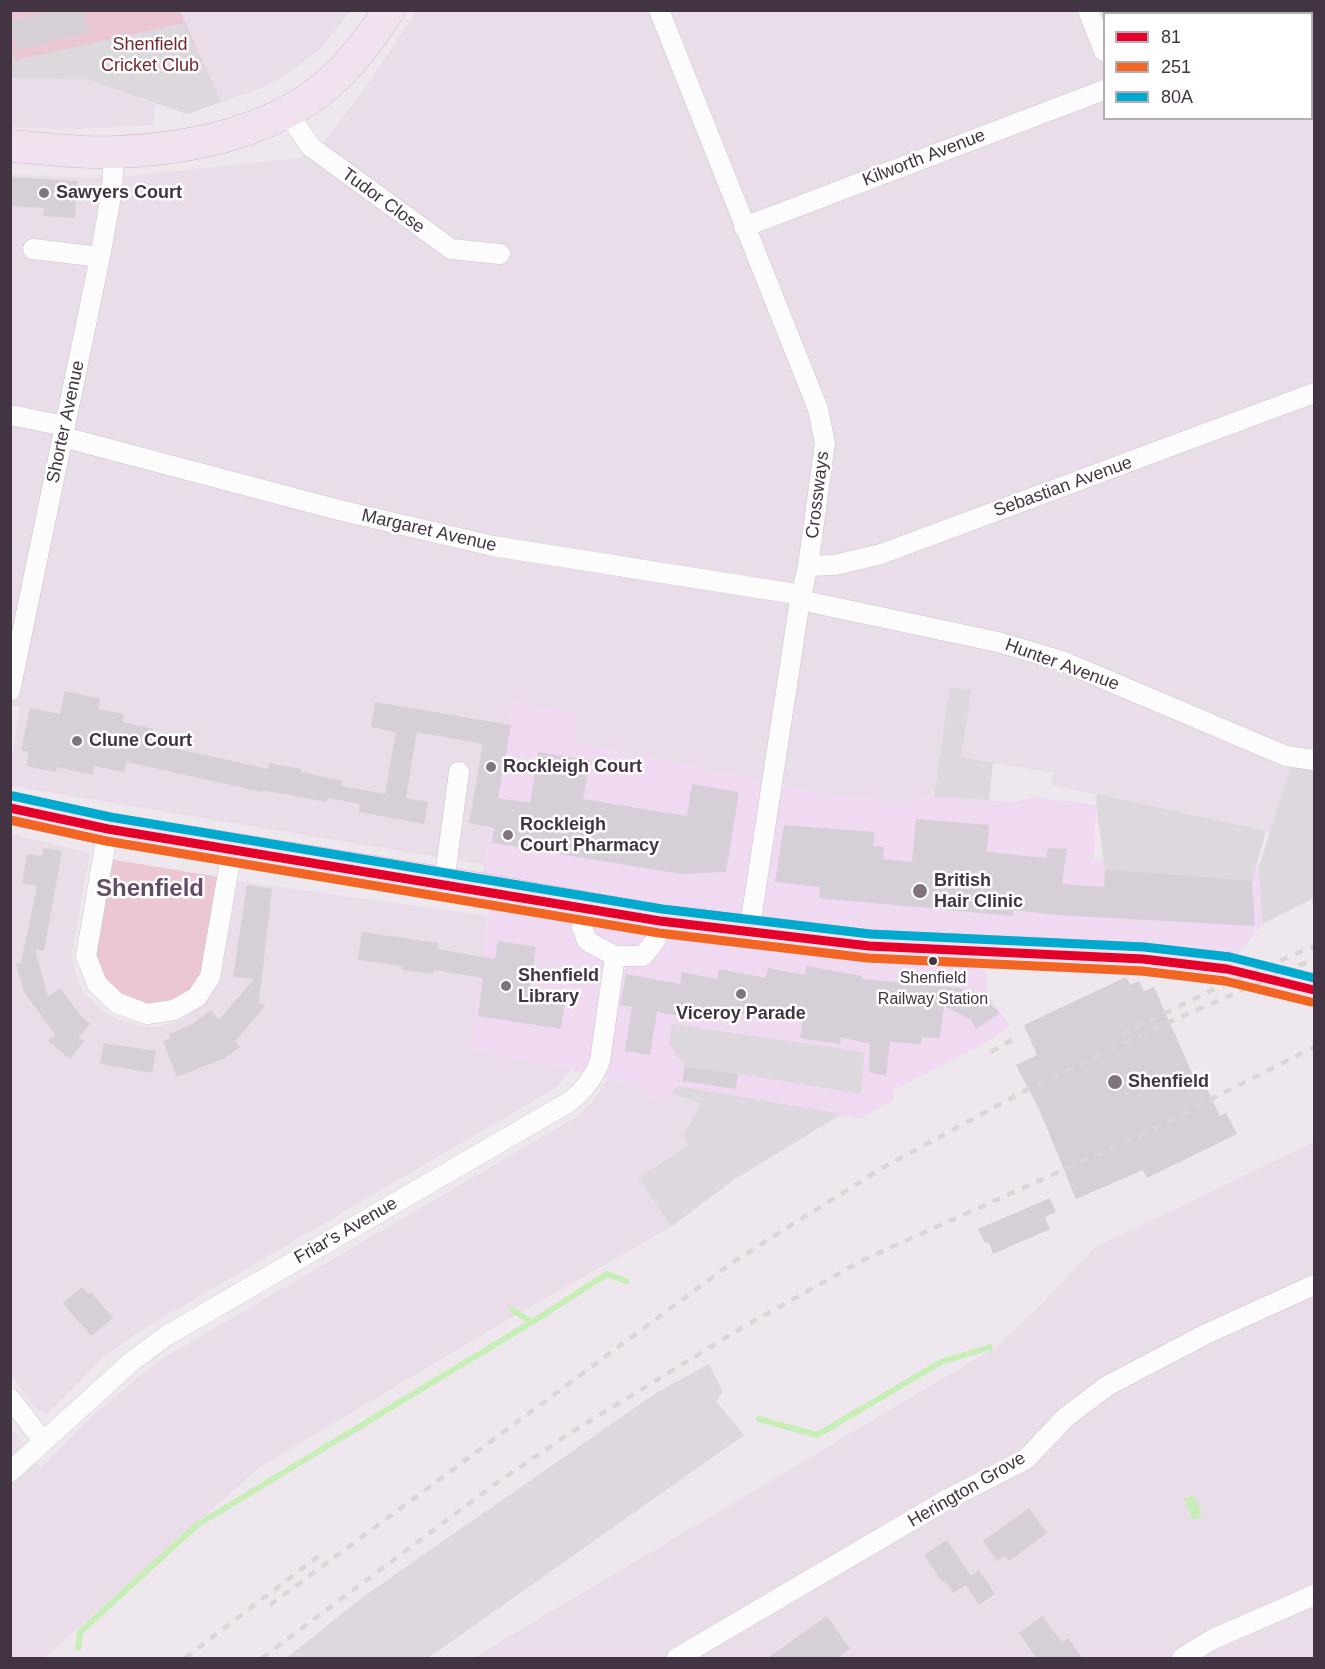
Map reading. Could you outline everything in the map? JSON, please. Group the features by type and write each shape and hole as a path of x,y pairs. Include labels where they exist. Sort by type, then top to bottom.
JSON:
{"main road":[{"path":"10,146 114,152 199,143 243,131 287,112 338,75 367,42 389,10"},
{"path":"10,808 108,829 660,921 869,946 1143,959 1227,969 1314,990"}],"street":[{"name":"Crossways","path":"659,10 818,410 825,443 808,566 801,598 749,933"},
{"path":"1088,10 1103,48"},
{"name":"Kilworth Avenue","path":"744,227 1103,90"},
{"name":"Tudor Close","path":"287,112 311,147 451,249 500,254"},
{"name":"Shorter Avenue","path":"10,691 100,257 112,190 114,152"},
{"path":"33,249 100,257"},
{"name":"Sebastian Avenue","path":"808,566 835,565 880,554 1314,393"},
{"name":"Margaret Avenue","path":"10,415 339,510 493,546 801,598"},
{"name":"Hunter Avenue","path":"801,598 998,642 1062,661 1286,756 1314,760"},
{"path":"444,884 459,772"},
{"path":"108,829 86,956 97,984 117,1003 147,1014 174,1010 196,996 210,976 232,850"},
{"path":"584,909 582,927 587,941 615,956 643,956 655,941 660,921"},
{"name":"Friar's Avenue","path":"10,1472 131,1362 166,1336 569,1102 583,1090 594,1075 600,1061 615,956"},
{"name":"Herington Grove","path":"677,1659 948,1499 1026,1459 1066,1417 1107,1386 1206,1334 1314,1284"},
{"path":"10,1398 43,1441"},
{"path":"1182,1659 1211,1640 1314,1595"}],"shaded area":[{"path":"180,11 351,11 321,48 293,70 265,87 221,102"},
{"path":"416,11 1314,11 1314,760 1291,766 1271,833 1051,785 1053,773 961,758 972,691 951,687 934,797 897,803 824,794 573,742 513,701 484,865 11,786 11,762 20,708 10,705 11,174 90,178 128,176 299,158 320,147 369,82"},
{"name":"Shenfield Cricket Club","path":"184,23 221,102 187,114 86,79 11,78 11,53 16,60"},
{"path":"11,78 85,79 155,104 154,125 78,129 11,127"},
{"path":"950,687 972,690 961,757 993,763 989,800 934,797"},
{"path":"513,701 577,714 573,742 824,794 897,803 934,797 1013,802 1035,797 1096,805 1094,860 1259,866 1262,924 1227,969 983,954 987,992 1000,1013 1011,1025 987,1042 894,1090 893,1100 861,1119 679,1086 663,1104 633,1086 594,1075 470,1050 492,891 480,889"},
{"path":"1291,766 1314,768 1314,898 1262,924 1259,866"},
{"path":"1097,794 1266,831 1252,881 1105,869 1096,805"},
{"path":"11,834 90,853 72,953 75,972 83,992 102,1010 119,1020 139,1026 158,1027 183,1019 206,1000 218,982 222,969 238,881 488,916 471,1050 571,1070 557,1087 140,1331 103,1357 48,1413 36,1409 11,1375"},
{"path":"672,1024 864,1052 861,1094 684,1065 669,1043"},
{"path":"608,1079 633,1086 663,1104 671,1093 701,1104 683,1135 690,1146 638,1177 671,1227 504,1322 260,1467 44,1658 11,1658 10,1426 40,1468 96,1412 157,1362 576,1117 591,1103"},
{"path":"679,1086 842,1114 735,1179 671,1227 638,1177 689,1146 683,1135 701,1104 671,1093"},
{"path":"1314,1142 1314,1658 473,1658 999,1345 1041,1305 1094,1248"},
{"path":"709,1364 723,1392 716,1401 744,1435 428,1658 286,1658 367,1594 656,1393"},
{"path":"1194,1495 1202,1516 1193,1520 1184,1499"}],"green space":[{"name":"Shenfield Cricket Club","path":"11,11 180,11 221,102 187,114 86,79 11,78"},
{"path":"109,859 219,877 202,975 192,990 177,1002 148,1009 108,989 92,958"}],"building":[{"path":"54,10 83,10 89,32 18,50 10,22"},
{"name":"Sawyers Court","path":"10,177 77,181 75,218 43,216 44,208 10,206"},
{"path":"65,691 100,699 98,709 124,714 123,722 154,729 151,743 268,769 269,763 301,769 301,772 342,781 341,786 385,794 396,732 371,727 375,702 511,725 498,798 530,803 538,752 590,760 583,799 687,816 692,784 739,792 726,872 681,874 492,843 494,828 469,823 483,744 417,732 406,798 428,802 424,824 359,812 360,804 328,798 327,802 262,790 262,792 127,762 124,772 94,766 93,775 57,767 56,772 26,766 29,752 21,750 30,708 60,714"},
{"path":"916,819 989,825 987,852 1046,858 1048,848 1067,849 1062,884 1104,887 1105,869 1252,881 1255,926 1057,915 1013,910 1013,916 819,898 820,887 775,882 784,825 875,832 873,846 884,847 883,859 912,862"},
{"path":"44,848 62,851 44,951 35,949 48,997 60,988 80,1015 90,1023 78,1039 85,1040 70,1059 48,1041 55,1034 24,992 16,964 21,963 37,886 22,883 27,854 42,856"},
{"path":"247,885 272,889 259,1002 265,1006 235,1041 240,1047 225,1058 177,1077 163,1041 171,1038 169,1034 191,1025 211,1010 219,1020 254,979 233,977"},
{"path":"362,932 438,943 437,949 495,959 498,941 536,947 530,989 566,994 561,1029 478,1016 483,978 434,970 433,974 402,970 403,966 358,960"},
{"path":"806,966 862,976 862,979 960,988 978,993 1000,1013 976,1029 971,1020 944,1006 940,1038 922,1037 921,1044 890,1042 886,1076 869,1072 870,1044 841,1037 840,1044 800,1038 804,1014 769,1008 767,1019 721,1010 720,1017 681,1010 680,1016 657,1012 650,1055 625,1051 632,1007 620,1005 626,974 680,984 682,972 717,979 719,969 766,978 768,968 805,975"},
{"path":"1126,977 1130,985 1139,981 1144,991 1154,987 1197,1084 1203,1081 1220,1116 1226,1113 1237,1134 1147,1178 1143,1170 1076,1199 1039,1109 1016,1065 1037,1055 1024,1025"},
{"path":"104,1043 156,1051 152,1073 100,1064"},
{"path":"685,1066 738,1074 736,1089 682,1081"},
{"path":"1050,1198 1056,1212 1045,1217 1050,1229 993,1254 989,1242 985,1243 978,1229"},
{"path":"82,1287 89,1294 91,1292 113,1318 91,1336 63,1303"},
{"path":"1029,1508 1047,1533 1009,1561 1004,1556 997,1561 983,1541"},
{"path":"947,1540 971,1576 979,1570 995,1594 979,1605 966,1585 953,1593 945,1580 942,1582 924,1555"},
{"path":"827,1616 850,1649 836,1659 766,1659"},
{"path":"1042,1616 1062,1642 1068,1638 1083,1659 1037,1659 1019,1633"}],"waterway":[{"path":"512,1310 532,1322 607,1274 626,1281"},
{"path":"78,1648 80,1632 197,1525 532,1322"},
{"path":"759,1419 817,1435 941,1362 990,1347"}],"railway":[{"path":"1121,1035 1216,988 1314,946"},
{"path":"270,1605 733,1262 882,1168 1028,1089 1167,1023 1314,959"},
{"path":"991,1052 1018,1036"},
{"path":"262,1658 494,1485 564,1437 738,1330 865,1259 1139,1136 1314,1047"},
{"path":"185,1658 320,1555"}],"transit line":[{"name":"80A","path":"13,796 110,817 662,909 870,934 1144,947 1230,957 1314,978"},
{"name":"81","path":"10,808 108,829 660,921 869,946 1143,959 1227,969 1314,990"},
{"name":"251","path":"10,820 106,841 659,933 868,958 1142,971 1225,981 1311,1002"}],"place":[{"name":"Sawyers Court","path":"44,193"},
{"name":"Clune Court","path":"77,741"},
{"name":"Rockleigh Court","path":"491,767"},
{"name":"Rockleigh Court Pharmacy","path":"508,835"},
{"name":"British Hair Clinic","path":"920,891"},
{"name":"Shenfield Railway Station","path":"933,961"},
{"name":"Shenfield Library","path":"506,986"},
{"name":"Viceroy Parade","path":"741,994"},
{"name":"Shenfield","path":"1115,1082"}],"district":[{"name":"Shenfield","path":"150,889"}]}
